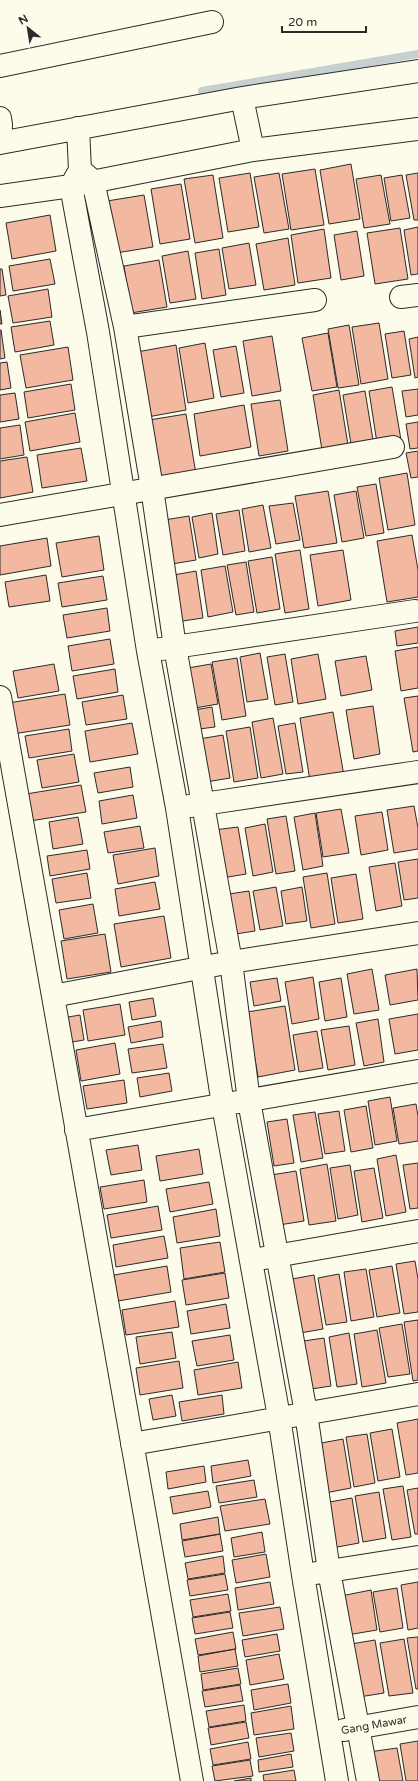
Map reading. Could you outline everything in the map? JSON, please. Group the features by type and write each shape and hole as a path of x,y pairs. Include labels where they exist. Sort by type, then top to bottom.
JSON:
{"street":[{"path":"0,63 212,22"},
{"path":"0,196 80,162 242,98 417,74"},
{"path":"242,98 250,135"},
{"path":"0,132 80,162 250,135 418,129"},
{"path":"80,162 125,327 152,488 175,647 204,803 231,962 249,1101 306,1413 329,1570 368,1781"},
{"path":"80,162 98,332 122,494 148,651 177,808 223,1105 279,1417 337,1781"},
{"path":"125,327 315,300"},
{"path":"0,515 393,447"},
{"path":"148,651 415,611"},
{"path":"0,697 192,1781"},
{"path":"177,808 418,772"},
{"path":"53,996 231,962 418,933"},
{"path":"76,1130 418,1071"},
{"path":"251,1260 418,1231"},
{"path":"132,1444 279,1417 418,1394"},
{"path":"303,1575 418,1557"},
{"name":"Gang Mawar","path":"329,1732 418,1717"}],"building":[{"path":"351,164 360,219 329,224 320,170"},
{"path":"315,169 324,225 291,230 282,174"},
{"path":"250,173 259,227 228,232 219,178"},
{"path":"279,173 289,229 264,233 254,177"},
{"path":"418,173 418,220 414,220 406,175"},
{"path":"213,175 223,238 195,243 184,179"},
{"path":"381,175 390,224 364,228 356,179"},
{"path":"402,175 410,218 391,221 384,178"},
{"path":"181,184 190,239 160,244 151,189"},
{"path":"144,195 153,247 116,253 107,201"},
{"path":"50,215 56,251 12,259 6,223"},
{"path":"418,227 418,274 411,275 404,230"},
{"path":"400,228 408,279 375,284 367,233"},
{"path":"324,229 331,278 298,283 291,235"},
{"path":"357,231 364,276 341,280 334,235"},
{"path":"288,238 295,285 264,290 256,244"},
{"path":"249,243 256,285 229,289 222,248"},
{"path":"219,249 226,295 202,299 195,253"},
{"path":"188,251 196,299 170,303 162,256"},
{"path":"50,259 55,284 13,291 9,266"},
{"path":"159,260 167,307 131,313 124,266"},
{"path":"0,269 2,269 6,295 0,296"},
{"path":"48,289 52,317 13,323 8,296"},
{"path":"0,310 2,324 0,324"},
{"path":"50,321 54,345 15,352 11,327"},
{"path":"379,323 388,379 361,384 352,327"},
{"path":"349,325 359,385 338,388 328,329"},
{"path":"0,330 5,358 0,359"},
{"path":"404,331 411,375 392,378 385,334"},
{"path":"328,333 337,387 312,391 302,338"},
{"path":"272,336 281,391 252,396 243,341"},
{"path":"418,337 418,377 415,378 409,339"},
{"path":"205,343 214,398 188,403 179,348"},
{"path":"176,345 186,410 142,418 131,353"},
{"path":"236,346 244,393 221,397 213,350"},
{"path":"68,347 73,380 26,388 20,355"},
{"path":"7,362 11,388 0,390 0,363"},
{"path":"71,384 75,410 28,418 24,392"},
{"path":"392,387 401,440 377,443 369,391"},
{"path":"418,389 418,415 406,417 402,391"},
{"path":"339,390 348,445 322,450 313,395"},
{"path":"365,391 373,440 351,444 343,395"},
{"path":"15,393 19,419 0,422 0,395"},
{"path":"280,400 288,451 259,456 251,404"},
{"path":"244,405 251,447 200,456 194,414"},
{"path":"75,413 80,442 30,451 25,422"},
{"path":"186,414 196,474 152,481 143,421"},
{"path":"418,422 418,448 410,449 406,424"},
{"path":"20,425 24,455 0,459 0,428"},
{"path":"81,448 87,481 42,488 37,455"},
{"path":"418,451 418,477 411,478 406,453"},
{"path":"27,457 33,492 0,498 0,461"},
{"path":"407,473 415,525 388,530 379,478"},
{"path":"376,484 384,533 366,536 357,487"},
{"path":"328,491 337,543 304,548 295,496"},
{"path":"356,491 364,538 342,542 334,495"},
{"path":"293,503 300,540 276,544 269,506"},
{"path":"263,505 271,548 249,552 242,509"},
{"path":"239,510 245,551 223,555 216,514"},
{"path":"212,513 218,554 199,558 192,517"},
{"path":"189,516 196,560 172,564 164,520"},
{"path":"412,535 418,570 418,597 387,602 377,541"},
{"path":"99,536 104,570 62,577 56,543"},
{"path":"47,538 51,566 0,575 0,546"},
{"path":"300,550 309,609 285,613 275,554"},
{"path":"343,550 351,600 318,606 310,555"},
{"path":"272,557 280,609 257,613 248,561"},
{"path":"246,562 254,612 236,615 227,565"},
{"path":"225,566 233,612 208,617 201,570"},
{"path":"196,571 203,618 176,622 168,576"},
{"path":"46,575 50,601 9,607 5,582"},
{"path":"103,576 107,600 62,607 58,583"},
{"path":"107,608 110,631 67,638 63,615"},
{"path":"418,627 418,643 397,646 395,631"},
{"path":"110,639 114,664 72,671 68,646"},
{"path":"418,647 418,688 401,691 395,651"},
{"path":"260,653 268,699 247,702 240,657"},
{"path":"285,654 293,702 275,705 267,657"},
{"path":"318,654 326,699 298,704 291,659"},
{"path":"366,656 372,690 341,696 335,661"},
{"path":"237,658 246,716 222,720 212,662"},
{"path":"54,664 59,691 18,698 13,671"},
{"path":"211,664 218,704 189,709 182,669"},
{"path":"115,669 118,692 77,699 73,676"},
{"path":"65,694 70,725 13,734 8,703"},
{"path":"123,695 127,719 86,725 82,702"},
{"path":"418,696 418,751 413,752 404,698"},
{"path":"373,706 380,754 354,759 346,710"},
{"path":"212,707 215,727 191,730 188,711"},
{"path":"333,712 344,776 310,781 300,718"},
{"path":"273,718 283,774 261,778 252,722"},
{"path":"132,723 138,754 90,762 85,731"},
{"path":"295,723 303,772 286,774 278,726"},
{"path":"250,727 258,778 234,782 226,731"},
{"path":"69,729 72,751 29,758 25,736"},
{"path":"223,735 230,778 206,782 199,739"},
{"path":"74,754 79,782 42,788 37,760"},
{"path":"130,767 133,787 98,793 94,773"},
{"path":"81,785 86,812 30,821 26,794"},
{"path":"133,795 137,818 102,824 99,801"},
{"path":"414,806 418,828 418,849 394,853 387,810"},
{"path":"341,809 349,853 323,857 316,813"},
{"path":"382,812 388,850 361,855 355,816"},
{"path":"315,813 323,866 303,870 294,817"},
{"path":"286,816 295,871 276,874 267,819"},
{"path":"78,817 83,844 53,849 49,822"},
{"path":"265,824 273,872 253,876 245,828"},
{"path":"140,826 144,848 108,853 104,832"},
{"path":"238,827 246,874 222,878 214,830"},
{"path":"155,848 159,876 118,884 113,855"},
{"path":"87,850 90,869 50,876 47,856"},
{"path":"418,859 418,898 404,900 398,862"},
{"path":"395,863 402,906 376,911 369,867"},
{"path":"87,873 91,898 56,903 52,879"},
{"path":"327,873 335,924 311,928 303,877"},
{"path":"356,874 363,919 338,923 331,878"},
{"path":"155,882 160,909 119,916 115,889"},
{"path":"276,887 283,926 260,930 253,891"},
{"path":"302,887 307,921 286,924 281,891"},
{"path":"249,891 255,931 229,935 222,895"},
{"path":"93,904 98,933 64,939 59,910"},
{"path":"164,916 171,958 121,967 114,924"},
{"path":"105,934 111,972 67,979 61,941"},
{"path":"372,969 379,1010 354,1014 347,974"},
{"path":"417,969 418,1000 390,1005 385,975"},
{"path":"313,977 319,1019 292,1024 285,982"},
{"path":"277,978 281,1001 254,1006 250,982"},
{"path":"341,978 347,1017 325,1021 319,982"},
{"path":"153,998 156,1016 132,1020 129,1002"},
{"path":"120,1004 125,1035 88,1041 83,1010"},
{"path":"285,1006 295,1070 258,1077 247,1012"},
{"path":"418,1014 418,1050 395,1054 389,1019"},
{"path":"80,1015 84,1040 66,1043 62,1018"},
{"path":"378,1019 384,1062 364,1066 356,1023"},
{"path":"161,1021 163,1037 131,1043 128,1027"},
{"path":"349,1026 355,1065 328,1070 321,1030"},
{"path":"317,1031 323,1068 299,1072 293,1035"},
{"path":"115,1043 120,1074 81,1081 76,1050"},
{"path":"163,1044 167,1068 132,1073 128,1049"},
{"path":"169,1073 172,1091 140,1097 137,1078"},
{"path":"124,1080 127,1103 87,1109 83,1086"},
{"path":"390,1097 397,1141 375,1145 368,1101"},
{"path":"416,1104 418,1116 418,1141 399,1144 393,1108"},
{"path":"366,1106 373,1148 351,1152 344,1110"},
{"path":"339,1111 345,1151 325,1154 318,1114"},
{"path":"315,1112 323,1158 301,1162 293,1115"},
{"path":"287,1119 294,1163 274,1166 267,1122"},
{"path":"138,1145 142,1170 111,1175 106,1150"},
{"path":"199,1149 203,1174 160,1181 156,1156"},
{"path":"396,1155 406,1212 386,1216 377,1159"},
{"path":"418,1163 418,1208 410,1209 403,1165"},
{"path":"327,1164 336,1221 309,1225 300,1169"},
{"path":"350,1165 358,1215 338,1219 330,1168"},
{"path":"374,1168 383,1218 362,1222 354,1171"},
{"path":"296,1171 304,1221 279,1225 271,1175"},
{"path":"144,1180 147,1202 104,1209 100,1187"},
{"path":"209,1182 213,1204 170,1212 166,1189"},
{"path":"158,1206 162,1230 111,1238 107,1215"},
{"path":"216,1209 220,1236 177,1243 173,1217"},
{"path":"164,1236 168,1258 116,1267 113,1245"},
{"path":"220,1242 225,1272 184,1279 180,1248"},
{"path":"415,1261 418,1279 418,1312 404,1314 396,1264"},
{"path":"167,1266 171,1292 118,1301 114,1275"},
{"path":"392,1266 400,1313 377,1317 369,1270"},
{"path":"366,1269 374,1317 351,1321 344,1272"},
{"path":"225,1273 229,1298 186,1305 182,1280"},
{"path":"339,1274 347,1322 326,1325 318,1278"},
{"path":"314,1275 323,1329 300,1333 292,1279"},
{"path":"175,1301 179,1327 126,1335 122,1310"},
{"path":"226,1304 230,1328 191,1334 187,1311"},
{"path":"418,1320 418,1380 413,1381 404,1322"},
{"path":"402,1324 410,1374 388,1377 379,1328"},
{"path":"377,1330 386,1383 362,1387 354,1334"},
{"path":"172,1332 176,1358 140,1364 136,1337"},
{"path":"349,1333 357,1384 337,1387 329,1337"},
{"path":"230,1335 234,1360 197,1366 192,1341"},
{"path":"324,1338 331,1386 305,1390 297,1342"},
{"path":"179,1361 183,1388 140,1395 136,1368"},
{"path":"238,1362 242,1388 198,1395 194,1370"},
{"path":"172,1395 176,1416 153,1420 149,1399"},
{"path":"222,1395 224,1414 182,1421 179,1402"},
{"path":"418,1419 418,1473 406,1475 397,1423"},
{"path":"392,1429 400,1477 378,1481 370,1433"},
{"path":"367,1434 375,1483 354,1487 346,1437"},
{"path":"343,1439 351,1488 325,1493 316,1444"},
{"path":"248,1460 251,1476 213,1483 211,1466"},
{"path":"204,1466 206,1482 168,1489 166,1472"},
{"path":"254,1480 257,1497 219,1503 216,1486"},
{"path":"403,1486 411,1537 392,1540 383,1489"},
{"path":"418,1488 418,1534 415,1534 407,1490"},
{"path":"208,1491 211,1507 173,1514 170,1497"},
{"path":"379,1492 386,1538 363,1542 355,1496"},
{"path":"352,1498 359,1543 332,1548 324,1503"},
{"path":"265,1499 270,1524 225,1531 220,1506"},
{"path":"218,1517 220,1534 182,1540 180,1524"},
{"path":"262,1532 265,1552 234,1557 231,1538"},
{"path":"220,1534 223,1551 185,1557 182,1541"},
{"path":"266,1554 270,1577 236,1583 232,1560"},
{"path":"223,1556 225,1573 188,1579 185,1563"},
{"path":"225,1574 228,1590 190,1596 187,1580"},
{"path":"270,1582 274,1604 238,1610 235,1588"},
{"path":"418,1582 418,1628 408,1630 401,1585"},
{"path":"397,1588 403,1628 380,1632 373,1592"},
{"path":"371,1590 377,1630 347,1635 341,1596"},
{"path":"228,1594 231,1611 193,1617 190,1600"},
{"path":"280,1607 284,1629 243,1636 239,1613"},
{"path":"230,1612 233,1628 195,1634 192,1618"},
{"path":"233,1632 236,1649 198,1655 195,1639"},
{"path":"277,1634 280,1651 245,1657 242,1640"},
{"path":"418,1637 418,1689 416,1689 407,1638"},
{"path":"404,1639 413,1693 389,1696 380,1643"},
{"path":"375,1640 384,1693 359,1697 351,1644"},
{"path":"235,1649 238,1666 200,1672 198,1656"},
{"path":"279,1654 284,1679 250,1685 246,1660"},
{"path":"238,1668 241,1684 203,1690 201,1674"},
{"path":"288,1684 291,1703 254,1710 251,1690"},
{"path":"240,1685 243,1701 205,1707 202,1691"},
{"path":"244,1705 246,1721 209,1727 206,1711"},
{"path":"291,1706 294,1729 254,1735 251,1713"},
{"path":"246,1722 249,1738 211,1745 208,1728"},
{"path":"291,1733 294,1751 259,1757 256,1738"},
{"path":"418,1741 418,1781 406,1781 400,1744"},
{"path":"248,1742 251,1759 213,1765 210,1749"},
{"path":"397,1748 403,1781 374,1781 369,1752"},
{"path":"291,1754 293,1767 259,1772 258,1760"},
{"path":"250,1760 253,1776 215,1781 212,1766"},
{"path":"294,1770 296,1781 264,1781 263,1775"},
{"path":"251,1778 251,1781 234,1781"}],"waterway":[{"path":"202,91 418,54"}]}
